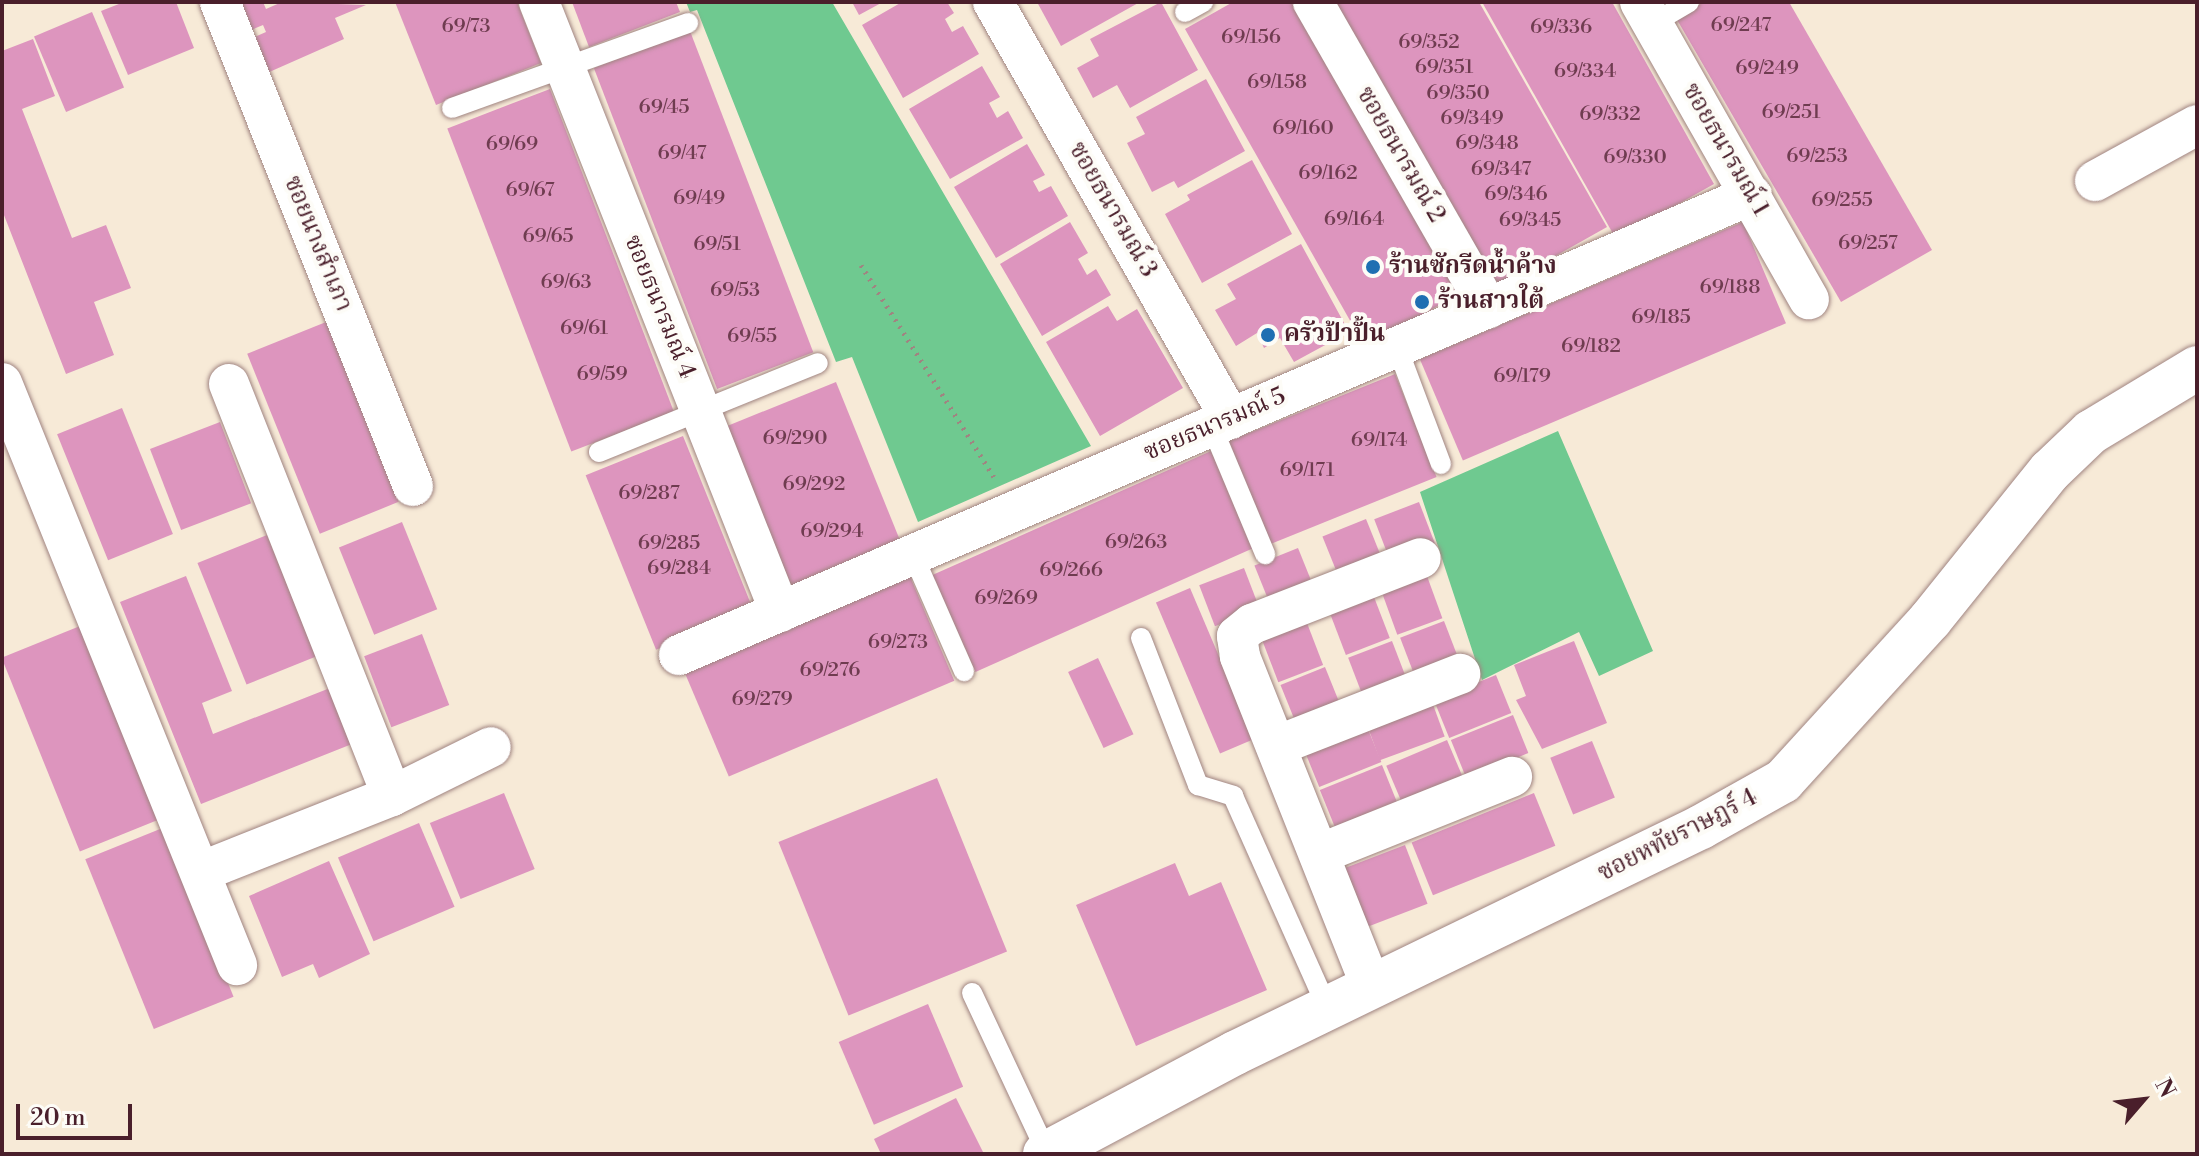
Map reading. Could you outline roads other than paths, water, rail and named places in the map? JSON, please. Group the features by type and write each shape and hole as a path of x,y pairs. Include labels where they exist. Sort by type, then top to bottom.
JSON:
{"street":[{"name":"ซอยนางสำเภา","path":"220,2 413,486"},
{"name":"ซอยธนารมณ์ 4","path":"539,2 780,612"},
{"name":"ซอยธนารมณ์ 3","path":"993,2 1221,423"},
{"name":"ซอยธนารมณ์ 2","path":"1313,2 1488,308"},
{"name":"ซอยธนารมณ์ 1","path":"1646,13 1809,299"},
{"path":"2095,181 2197,125"},
{"name":"ซอยธนารมณ์ 5","path":"679,655 1751,195"},
{"name":"ซอยหทัยราษฎร์ 4","path":"1046,1154 1327,1007 1701,827 1783,781 1930,620 2050,471 2091,432 2197,368"},
{"path":"2,383 237,965"},
{"path":"229,384 392,796"},
{"path":"1371,986 1240,656 1237,636 1252,624 1421,558"},
{"path":"1276,746 1460,674"},
{"path":"200,872 392,796 491,747"},
{"path":"1319,854 1512,777"}],"lane":[{"path":"1646,13 1689,2"},
{"path":"452,108 688,23"},
{"path":"1397,347 1441,464"},
{"path":"599,452 818,363"},
{"path":"1221,423 1265,554"},
{"path":"913,555 964,671"},
{"path":"1141,638 1198,785 1233,796 1327,1007"},
{"path":"972,993 1046,1154"}],"place":[{"name":"ร้านซักรีดน้ำค้าง","path":"1373,267"},
{"name":"ร้านสาวใต้","path":"1422,302"},
{"name":"ครัวป้าปั้น","path":"1268,335"}]}
